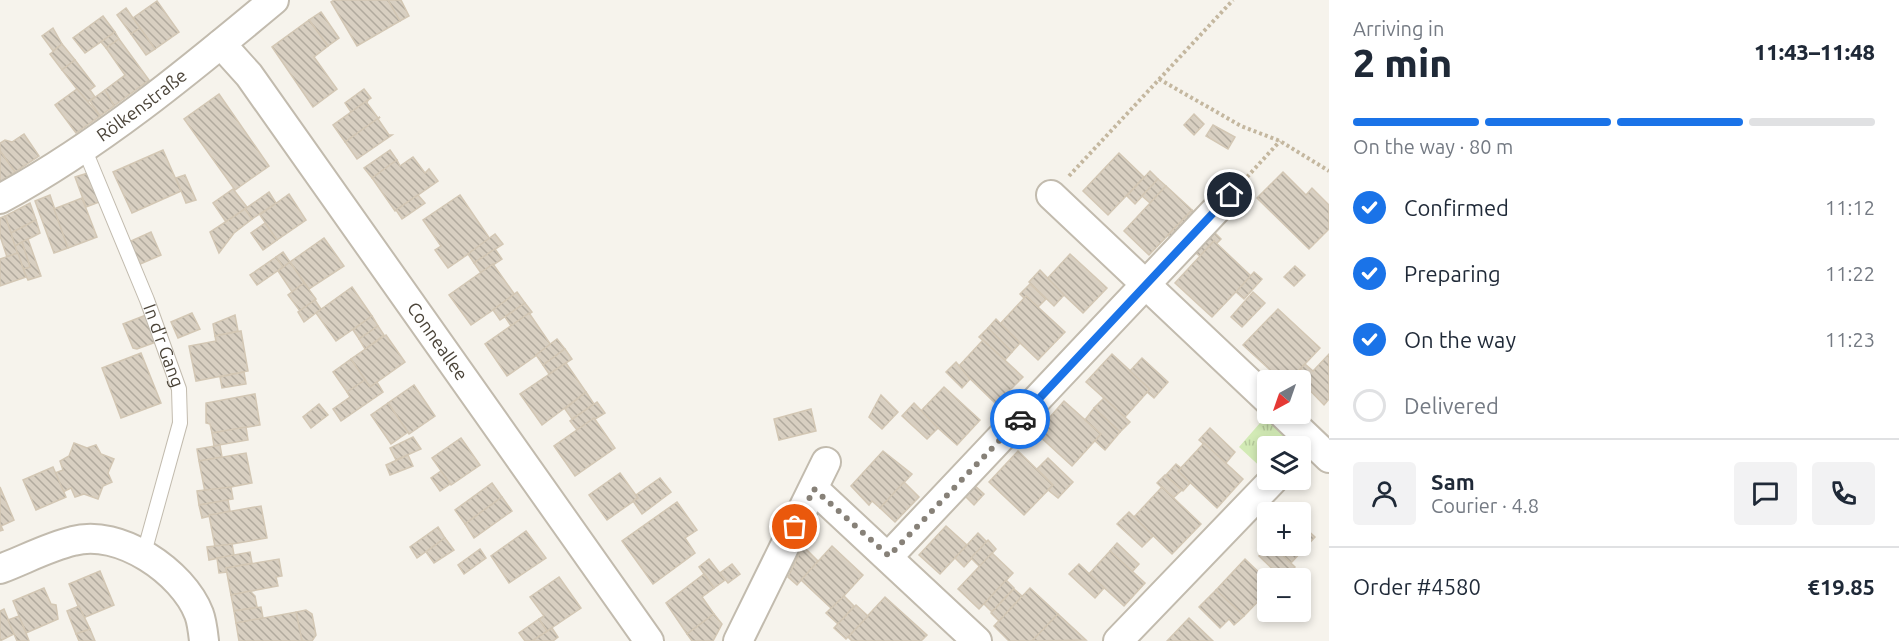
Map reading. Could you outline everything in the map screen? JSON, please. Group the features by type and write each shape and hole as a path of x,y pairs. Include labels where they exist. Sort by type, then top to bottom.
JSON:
{"street":[{"name":"Rölkenstraße","path":"0,199 84,148 221,44 274,0"},
{"name":"Conneallee","path":"221,44 249,75 650,641"},
{"path":"1060,186 1147,285 1257,390"},
{"path":"889,556 1230,195"},
{"path":"1291,424 1313,450"},
{"path":"738,641 826,462"},
{"path":"814,489 889,556 977,641"},
{"path":"1118,641 1263,490"},
{"path":"0,569 75,540 109,542 144,553 180,582 200,614 204,641"}],"lane":[{"name":"In d'r Gang","path":"84,148 147,300 179,389 180,423 144,553"}],"path":[{"path":"1060,186 1233,0"},
{"path":"1159,79 1241,126 1280,141 1329,171"},
{"path":"1230,195 1280,141"}],"green space":[{"path":"1259,424 1277,424 1286,432 1286,436 1257,436 1257,464 1239,447"}],"building":[{"path":"334,0 388,0 400,21 357,46 331,2"},
{"path":"388,0 401,0 409,16 400,21"},
{"path":"157,1 179,32 155,49 133,18"},
{"path":"126,8 140,28 131,34 117,15"},
{"path":"321,12 339,38 328,46 309,20"},
{"path":"103,16 115,32 85,53 73,38"},
{"path":"309,20 328,46 314,57 337,89 313,107 272,47"},
{"path":"53,28 62,44 53,51 42,36"},
{"path":"140,28 155,49 146,55 131,34"},
{"path":"115,32 119,39 106,48 101,42"},
{"path":"119,39 149,80 114,106 105,90 125,75 106,48"},
{"path":"62,44 75,60 62,70 50,54"},
{"path":"75,60 95,86 90,90 95,97 87,102 62,70"},
{"path":"77,89 100,116 76,133 55,105"},
{"path":"364,89 371,98 351,112 345,103"},
{"path":"105,90 114,106 100,116 90,101"},
{"path":"219,94 269,166 235,190 184,119"},
{"path":"368,100 367,103 378,118 380,117 345,142 333,125"},
{"path":"1194,114 1204,124 1194,135 1184,125"},
{"path":"380,117 378,119 389,135 392,135 357,159 345,142"},
{"path":"1213,125 1235,137 1228,149 1206,136"},
{"path":"24,134 39,156 15,172 0,151 0,143 5,140 12,142"},
{"path":"163,150 181,191 132,213 113,172"},
{"path":"390,150 397,160 372,178 364,168"},
{"path":"0,151 15,172 0,182"},
{"path":"1119,153 1144,177 1108,215 1083,191"},
{"path":"413,157 425,173 429,169 438,181 395,211 372,178 397,160 400,166"},
{"path":"1150,171 1158,179 1135,204 1127,196"},
{"path":"1283,172 1306,195 1312,188 1329,205 1329,229 1309,249 1257,198"},
{"path":"88,173 99,202 86,207 75,177"},
{"path":"185,175 196,200 186,203 176,178"},
{"path":"1158,179 1166,186 1150,203 1142,196"},
{"path":"1166,186 1192,210 1149,255 1124,231"},
{"path":"233,189 247,207 226,222 213,203"},
{"path":"269,192 276,203 252,219 245,209"},
{"path":"289,194 306,220 277,240 260,215"},
{"path":"50,195 68,248 54,253 35,201"},
{"path":"418,195 425,203 402,219 396,210"},
{"path":"460,195 490,239 448,268 435,250 441,246 423,220"},
{"path":"82,198 97,237 68,248 54,209"},
{"path":"30,203 36,220 11,233 5,216"},
{"path":"245,209 252,219 234,233 219,253 210,232"},
{"path":"1192,210 1199,218 1175,243 1168,235"},
{"path":"5,216 18,253 7,257 0,236 0,218"},
{"path":"36,220 40,233 15,246 11,233"},
{"path":"265,223 277,240 263,250 251,233"},
{"path":"1212,230 1221,239 1216,244 1214,241 1200,256 1193,251"},
{"path":"151,232 161,255 138,265 129,242"},
{"path":"495,234 503,244 474,263 468,254"},
{"path":"324,238 344,266 309,289 290,262"},
{"path":"28,239 41,276 28,280 23,269 30,267 22,242"},
{"path":"1214,241 1251,276 1212,317 1175,283"},
{"path":"22,242 30,267 23,269 15,246"},
{"path":"495,249 502,259 481,273 474,263"},
{"path":"283,252 290,262 283,267 276,257"},
{"path":"18,253 26,277 0,286 0,259"},
{"path":"1070,254 1107,288 1083,313 1047,279"},
{"path":"276,257 283,267 257,285 250,275"},
{"path":"290,262 304,283 292,292 278,271"},
{"path":"493,264 515,295 471,325 449,295"},
{"path":"1295,266 1305,275 1294,286 1284,277"},
{"path":"1040,270 1064,295 1054,306 1029,282"},
{"path":"1254,272 1262,279 1244,299 1236,292"},
{"path":"304,283 316,299 300,311 288,295"},
{"path":"1030,284 1046,299 1038,307 1026,296 1024,298 1020,294"},
{"path":"352,287 372,316 336,341 316,313"},
{"path":"517,292 525,303 500,320 493,310"},
{"path":"1253,292 1265,303 1242,327 1231,317"},
{"path":"1026,296 1065,332 1038,360 1000,324"},
{"path":"315,300 321,309 304,322 298,312"},
{"path":"525,303 532,312 511,326 505,317"},
{"path":"1278,309 1320,348 1299,370 1270,370 1243,345"},
{"path":"192,313 200,329 178,338 171,322"},
{"path":"529,313 551,345 507,376 485,344"},
{"path":"146,315 156,342 137,349 133,348 123,324"},
{"path":"235,315 238,331 215,336 213,324"},
{"path":"372,316 378,326 359,339 353,330"},
{"path":"996,319 1020,343 1012,352 988,328"},
{"path":"378,326 384,335 365,349 359,339"},
{"path":"988,328 1012,352 1005,360 979,337"},
{"path":"241,331 248,371 196,381 189,346 216,341 215,336"},
{"path":"386,335 405,362 370,387 351,359"},
{"path":"557,339 565,349 543,365 536,355"},
{"path":"983,340 1023,377 996,404 958,367"},
{"path":"565,349 572,359 549,374 543,365"},
{"path":"141,353 161,403 121,418 102,368"},
{"path":"1112,354 1150,389 1125,417 1086,382"},
{"path":"1329,354 1329,399 1324,405 1311,392 1311,370 1300,370 1305,364 1313,371"},
{"path":"1142,358 1168,382 1154,398 1147,392 1150,389 1130,371"},
{"path":"351,359 365,380 347,392 333,372"},
{"path":"956,362 970,379 962,388 946,372"},
{"path":"566,363 586,392 542,425 520,394"},
{"path":"244,372 246,384 222,388 220,377"},
{"path":"365,380 370,387 377,382 383,392 341,421 333,409 350,397 347,392"},
{"path":"414,385 435,416 409,434 388,403"},
{"path":"944,387 980,420 957,445 920,412"},
{"path":"586,392 594,404 572,419 565,409"},
{"path":"255,394 260,425 212,433 210,424 206,423 206,403"},
{"path":"881,395 898,412 882,429 869,417"},
{"path":"1104,398 1130,422 1120,432 1094,408"},
{"path":"1064,401 1101,434 1072,466 1036,433"},
{"path":"597,402 605,413 577,430 570,421"},
{"path":"388,403 408,432 391,444 371,415"},
{"path":"914,403 938,428 927,439 902,416"},
{"path":"319,404 328,415 311,428 303,417"},
{"path":"1094,408 1120,432 1105,450 1095,441 1101,434 1085,420"},
{"path":"811,409 816,431 779,440 774,419"},
{"path":"594,418 615,448 575,476 554,446"},
{"path":"246,427 248,440 214,446 212,433"},
{"path":"1210,428 1235,452 1226,463 1199,440"},
{"path":"413,437 421,449 396,460 390,448"},
{"path":"461,438 480,465 451,485 432,458"},
{"path":"74,443 87,448 96,445 101,454 114,459 108,473 112,482 103,486 98,499 84,494 75,497 71,488 63,492 55,473 63,470 60,461 69,456"},
{"path":"1204,443 1243,479 1217,508 1178,471"},
{"path":"220,445 222,457 199,461 197,449"},
{"path":"883,451 912,474 880,508 872,501 869,505 851,486"},
{"path":"1018,451 1053,485 1024,515 989,482"},
{"path":"246,453 252,483 205,492 199,461"},
{"path":"408,455 413,466 390,475 386,465"},
{"path":"1048,458 1073,482 1058,498 1048,490 1053,485 1037,469"},
{"path":"1176,464 1181,468 1178,471 1190,483 1183,491 1166,475"},
{"path":"53,467 66,497 36,510 23,480"},
{"path":"441,471 450,484 440,491 431,478"},
{"path":"620,473 638,498 607,520 589,495"},
{"path":"1165,475 1182,490 1173,498 1157,483"},
{"path":"660,478 671,492 642,514 633,501 638,498 636,495"},
{"path":"904,482 919,497 895,522 880,508"},
{"path":"492,483 502,497 465,524 455,510"},
{"path":"972,483 984,494 974,505 962,493"},
{"path":"0,487 14,520 1,526 3,530 0,531"},
{"path":"231,487 233,499 199,505 197,491"},
{"path":"1162,487 1201,524 1172,554 1134,517"},
{"path":"502,497 512,511 474,538 465,524"},
{"path":"228,500 230,511 202,518 199,505"},
{"path":"677,502 697,530 685,538 695,553 653,584 622,541"},
{"path":"261,506 267,538 215,547 209,515"},
{"path":"1129,512 1153,536 1142,547 1117,524"},
{"path":"946,526 967,545 940,574 919,555"},
{"path":"438,527 445,538 417,558 410,547"},
{"path":"526,531 546,558 509,583 491,556"},
{"path":"978,533 987,542 964,567 955,558"},
{"path":"445,538 454,550 434,563 426,552"},
{"path":"988,540 996,549 980,567 971,558"},
{"path":"1117,543 1139,564 1132,572 1110,551"},
{"path":"232,544 234,555 209,560 207,547"},
{"path":"803,546 818,561 797,585 788,577"},
{"path":"832,546 863,575 832,609 801,580"},
{"path":"480,549 486,558 464,574 458,565"},
{"path":"1110,551 1145,583 1124,606 1089,574"},
{"path":"250,552 252,563 226,568 227,572 219,573 217,558"},
{"path":"992,553 1013,573 979,609 958,589"},
{"path":"1259,556 1283,556 1295,567 1294,568 1272,568"},
{"path":"1284,556 1297,556 1291,563"},
{"path":"279,559 282,576 276,577 278,586 231,595 226,568"},
{"path":"709,559 725,580 714,588 699,567"},
{"path":"1245,559 1257,570 1257,602 1244,616 1216,590"},
{"path":"732,564 740,574 728,583 720,573"},
{"path":"1079,564 1104,588 1095,598 1069,574"},
{"path":"100,571 114,605 83,618 69,584"},
{"path":"704,574 714,588 702,597 714,614 687,634 666,603"},
{"path":"559,577 581,608 547,631 539,619 544,616 530,597"},
{"path":"1006,580 1014,588 992,612 984,604"},
{"path":"44,588 51,604 56,605 58,619 26,633 13,601"},
{"path":"1030,588 1058,614 1032,641 1009,641 994,626"},
{"path":"1014,589 1022,596 999,621 991,613"},
{"path":"1216,590 1244,616 1234,625 1229,619 1220,628 1199,607"},
{"path":"250,591 255,596 257,607 234,611 231,595"},
{"path":"844,596 854,606 838,624 826,613"},
{"path":"885,597 927,635 921,641 852,641 848,637"},
{"path":"856,605 868,616 846,639 834,628"},
{"path":"79,606 90,629 76,634 67,611"},
{"path":"261,607 263,618 236,623 234,611"},
{"path":"4,609 14,634 0,641 0,611"},
{"path":"306,610 312,614 316,635 312,641 302,641 296,612"},
{"path":"296,612 302,641 239,641 236,623"},
{"path":"714,614 722,624 713,641 692,641 687,634"},
{"path":"1058,614 1086,640 1032,641"},
{"path":"19,616 29,641 17,641 8,620"},
{"path":"1189,618 1213,641 1167,641"},
{"path":"539,619 547,631 532,641 525,641 519,633"},
{"path":"552,628 558,637 553,641 532,641"},
{"path":"90,629 95,641 79,641 76,634"}],"way so far":[{"path":"795,527 814,489 889,556 1020,419"}],"route":[{"path":"1020,419 1230,195"}]}
